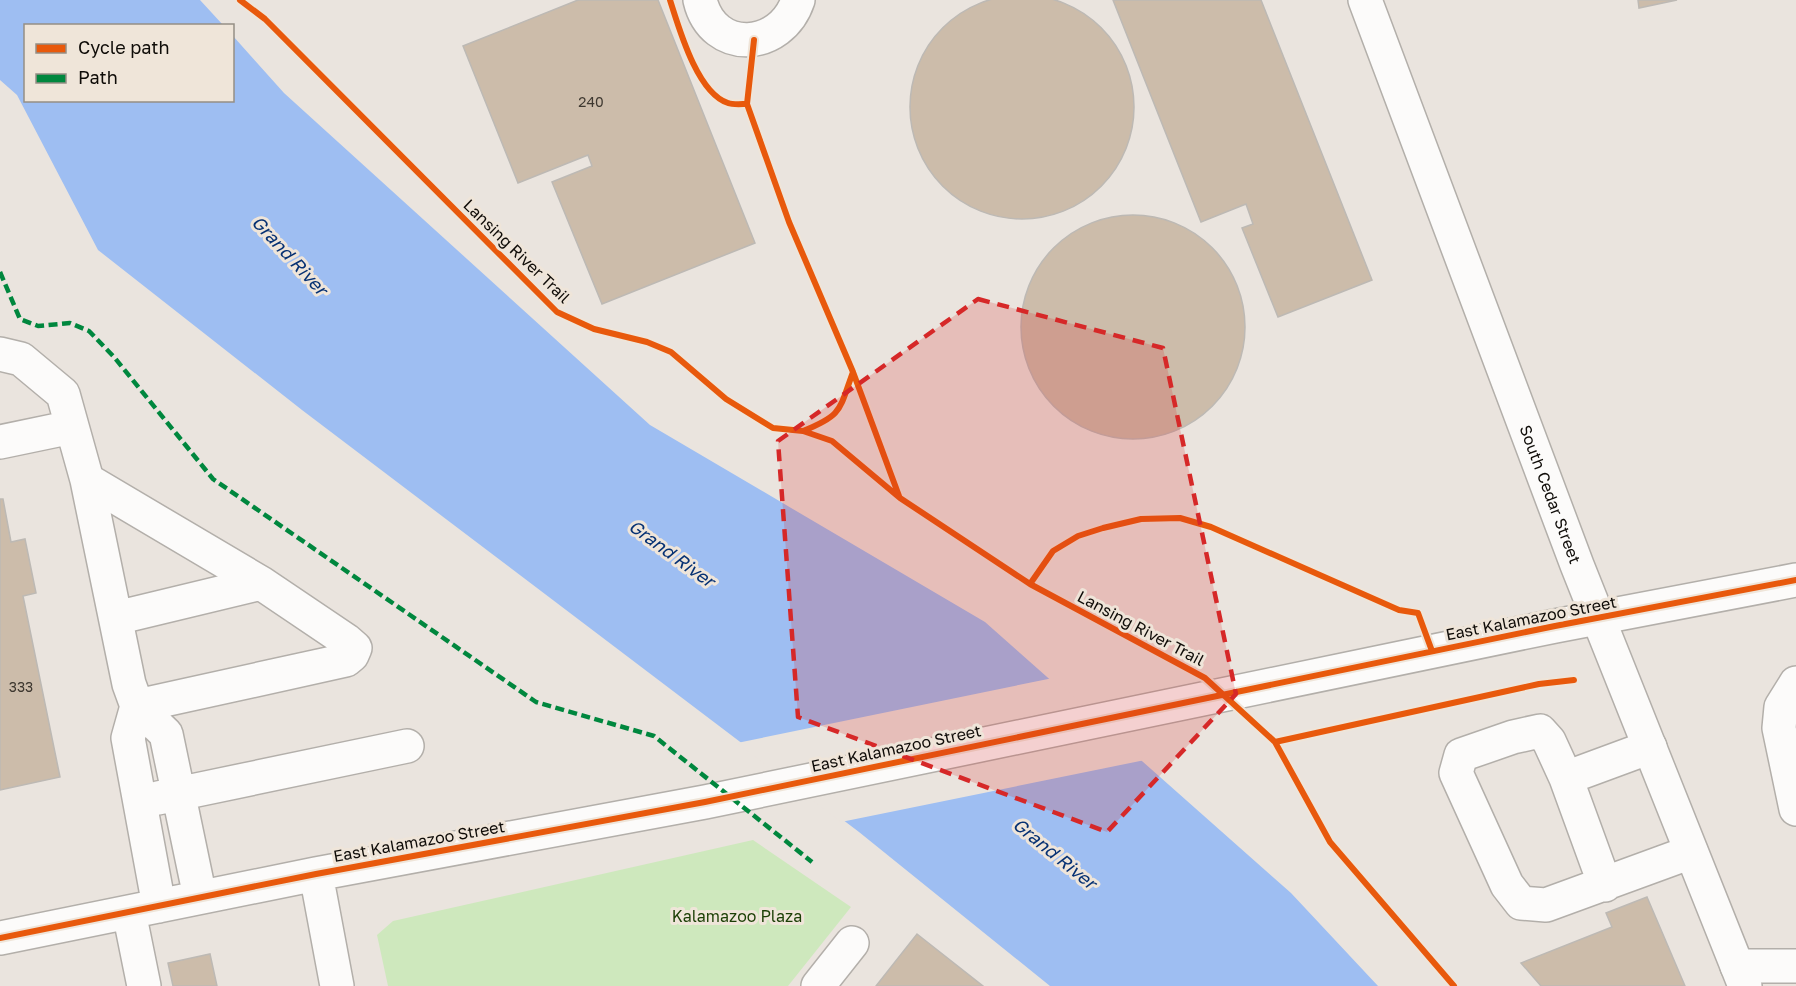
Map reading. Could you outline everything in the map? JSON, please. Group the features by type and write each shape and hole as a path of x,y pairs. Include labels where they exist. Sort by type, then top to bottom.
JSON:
{"street":[{"path":"700,0 707,18 718,30 737,39 750,40 763,37 778,29 788,19 798,0"},
{"name":"South Cedar Street","path":"1365,0 1598,618 1741,976"},
{"path":"0,354 21,359 63,394 87,480 129,684 137,706 165,734 180,794 200,897"},
{"path":"0,442 72,427"},
{"path":"87,480 261,583 355,648 346,660 137,706"},
{"name":"East Kalamazoo Street","path":"0,938 316,873 705,802 1288,680 1796,580"},
{"path":"116,618 261,583"},
{"path":"1796,683 1781,707 1779,728 1796,809"},
{"path":"137,706 128,738 139,802 144,909 144,986"},
{"path":"1605,885 1566,778 1549,741 1540,731 1512,736 1461,755 1456,773 1508,885 1521,903 1546,906 1605,885 1691,852"},
{"path":"139,802 407,746"},
{"path":"1566,778 1650,747"},
{"path":"316,873 338,986"},
{"path":"818,986 852,943"},
{"path":"1741,976 1796,966"}],"highlighted area":[{"path":"978,299 1163,348 1236,694 1107,832 798,717 778,441"}],"green space":[{"name":"Kalamazoo Plaza","path":"753,840 851,907 788,986 388,986 377,935 393,921"}],"water":[{"name":"Grand River","path":"0,0 200,0 222,24 24,24 24,102 234,102 234,37 284,93 650,425 985,622 1291,893 1378,986 1050,986 859,832 302,410 98,250 17,95 0,80"}],"pier":[{"path":"1053,678 1145,760 841,822 737,743"}],"building":[{"path":"993,-1 1051,-1 1075,8 1093,20 1109,36 1121,54 1126,64 1134,96 1134,118 1126,150 1109,178 1093,194 1075,206 1065,211 1033,219 1011,219 979,211 951,194 935,178 923,160 918,150 910,118 910,96 918,64 935,36 951,20 969,8"},
{"path":"578,0 658,0 755,243 602,304 552,182 592,166 588,155 518,183 463,46"},
{"path":"1113,0 1261,0 1372,280 1278,317 1242,228 1253,224 1246,204 1201,222"},
{"path":"1638,0 1677,0 1639,8"},
{"path":"1122,215 1144,215 1166,219 1186,228 1204,240 1220,256 1241,294 1245,327 1241,360 1237,370 1220,398 1204,414 1166,435 1144,439 1122,439 1100,435 1080,426 1062,414 1046,398 1025,360 1021,338 1021,316 1025,294 1034,274 1046,256 1062,240 1100,219"},
{"path":"0,499 3,499 11,542 25,539 36,593 23,596 60,777 0,790"},
{"path":"1647,897 1685,986 1541,986 1521,963 1612,927 1606,913"},
{"path":"917,934 983,986 876,986"},
{"path":"210,954 217,986 173,986 168,963"}],"marked path":[{"path":"0,272 20,319 38,326 70,323 89,331 114,357 213,479 536,702 654,736 812,862"}],"cycle path":[{"name":"Lansing River Trail","path":"240,0 265,19 557,312 594,329 647,342 671,352 726,399 773,428 803,431 832,441 900,498 1030,584 1205,678 1275,742 1330,842 1454,986"},
{"path":"670,0 691,58 707,87 717,97 728,103 747,104"},
{"path":"754,40 747,104 789,222 853,372 899,496"},
{"path":"803,431 826,420 838,410 853,372"},
{"path":"1030,584 1053,551 1078,536 1141,519 1180,518 1211,527 1399,610 1418,613 1432,651"},
{"path":"0,938 316,874 705,802 1555,626 1796,580"},
{"path":"1275,742 1539,684 1574,680"}]}
